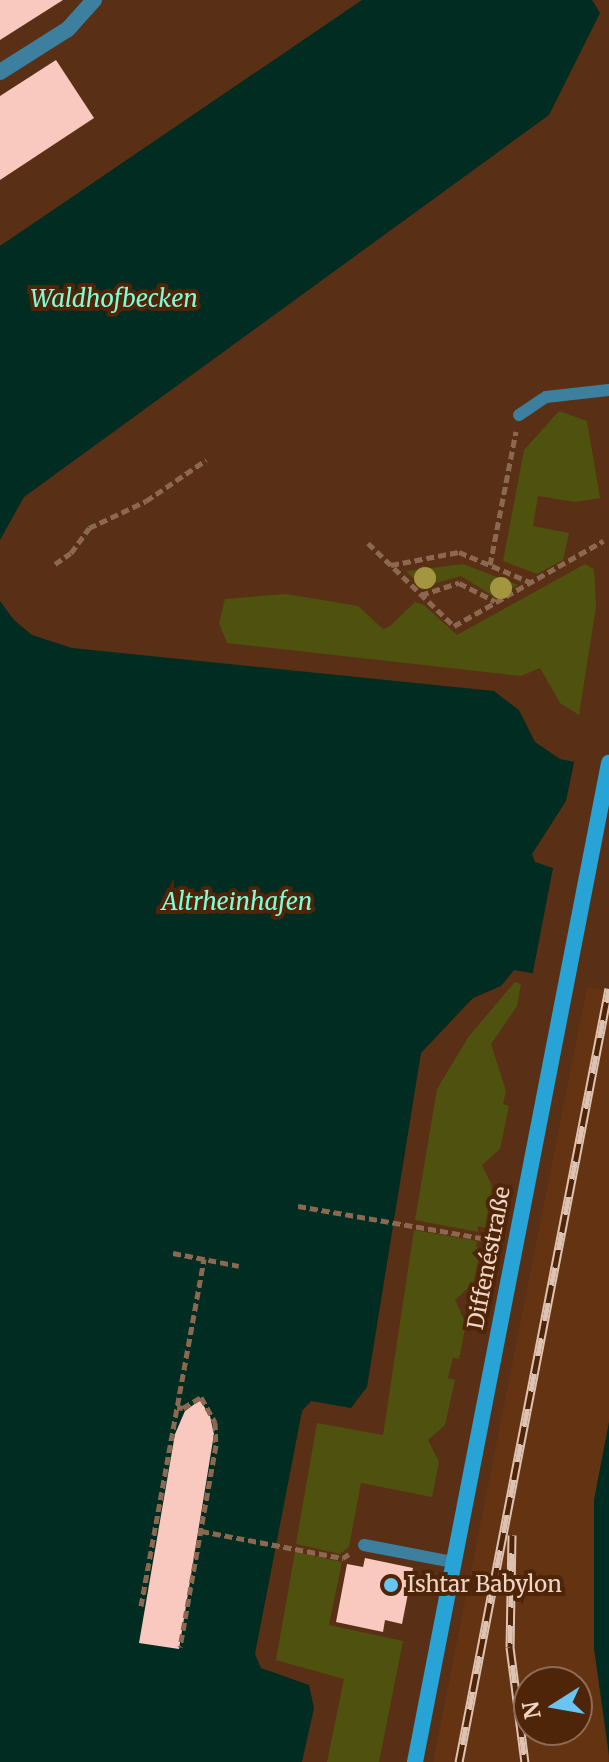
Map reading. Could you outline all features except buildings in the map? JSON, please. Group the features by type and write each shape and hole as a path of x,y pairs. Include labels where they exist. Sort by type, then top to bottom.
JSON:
{"main road":[{"name":"Diffenéstraße","path":"415,1762 609,763"}],"street":[{"path":"0,72 68,29 94,0"}],"lane":[{"path":"519,415 546,397 609,390"},
{"path":"364,1545 453,1562"}],"path":[{"path":"490,565 519,415"},
{"path":"55,564 71,553 89,528 146,501 206,460"},
{"path":"368,543 454,626 603,541"},
{"path":"390,565 459,552 531,582"},
{"path":"421,595 459,583 496,602"},
{"path":"298,1206 492,1240"},
{"path":"173,1253 239,1266"},
{"path":"141,1606 204,1259"},
{"path":"177,1407 183,1408 201,1397 215,1422 216,1445 180,1647"},
{"path":"201,1531 343,1558 364,1545"}],"shaded area":[{"path":"559,411 587,421 600,498 575,502 538,496 533,526 569,533 563,560 537,574 503,561 524,450"},
{"path":"463,564 518,585 496,598 461,576 422,587 406,571"},
{"path":"585,564 594,569 596,607 579,715 560,703 540,668 521,676 227,643 219,623 225,599 286,594 358,606 383,629 415,602 424,605 457,635"},
{"path":"515,982 521,984 517,1006 491,1044 506,1091 503,1104 509,1106 500,1149 482,1165 492,1186 485,1228 478,1226 478,1232 415,1220 437,1089 469,1036"},
{"path":"588,983 609,987 609,1422 594,1500 594,1648 609,1762 433,1762"},
{"path":"414,1230 477,1241 476,1247 481,1248 473,1284 455,1300 466,1324 459,1359 453,1358 448,1378 455,1380 445,1425 428,1440 439,1462 432,1497 361,1483 349,1547 340,1554 296,1544 317,1423 383,1435"},
{"path":"295,1552 342,1562 329,1625 403,1641 379,1762 327,1762 344,1679 276,1660"}],"water":[{"name":"Waldhofbecken","path":"362,0 592,0 600,13 549,115 24,497 0,540 0,246"},
{"name":"Altrheinhafen","path":"0,601 14,620 32,635 72,648 494,691 519,710 535,742 560,759 609,769 588,983 514,970 501,986 473,998 421,1053 367,1387 351,1408 311,1401 302,1411 255,1654 261,1668 309,1685 314,1708 302,1762 0,1762"},
{"path":"609,1422 609,1755 594,1648 594,1500"}],"pier":[{"path":"575,758 609,765 609,991 532,977 553,868 535,862 532,854 566,801"}],"railway":[{"path":"459,1762 609,988"},
{"path":"512,1535 510,1647 525,1762"}],"place":[{"name":"Ishtar Babylon","path":"391,1585"}]}
